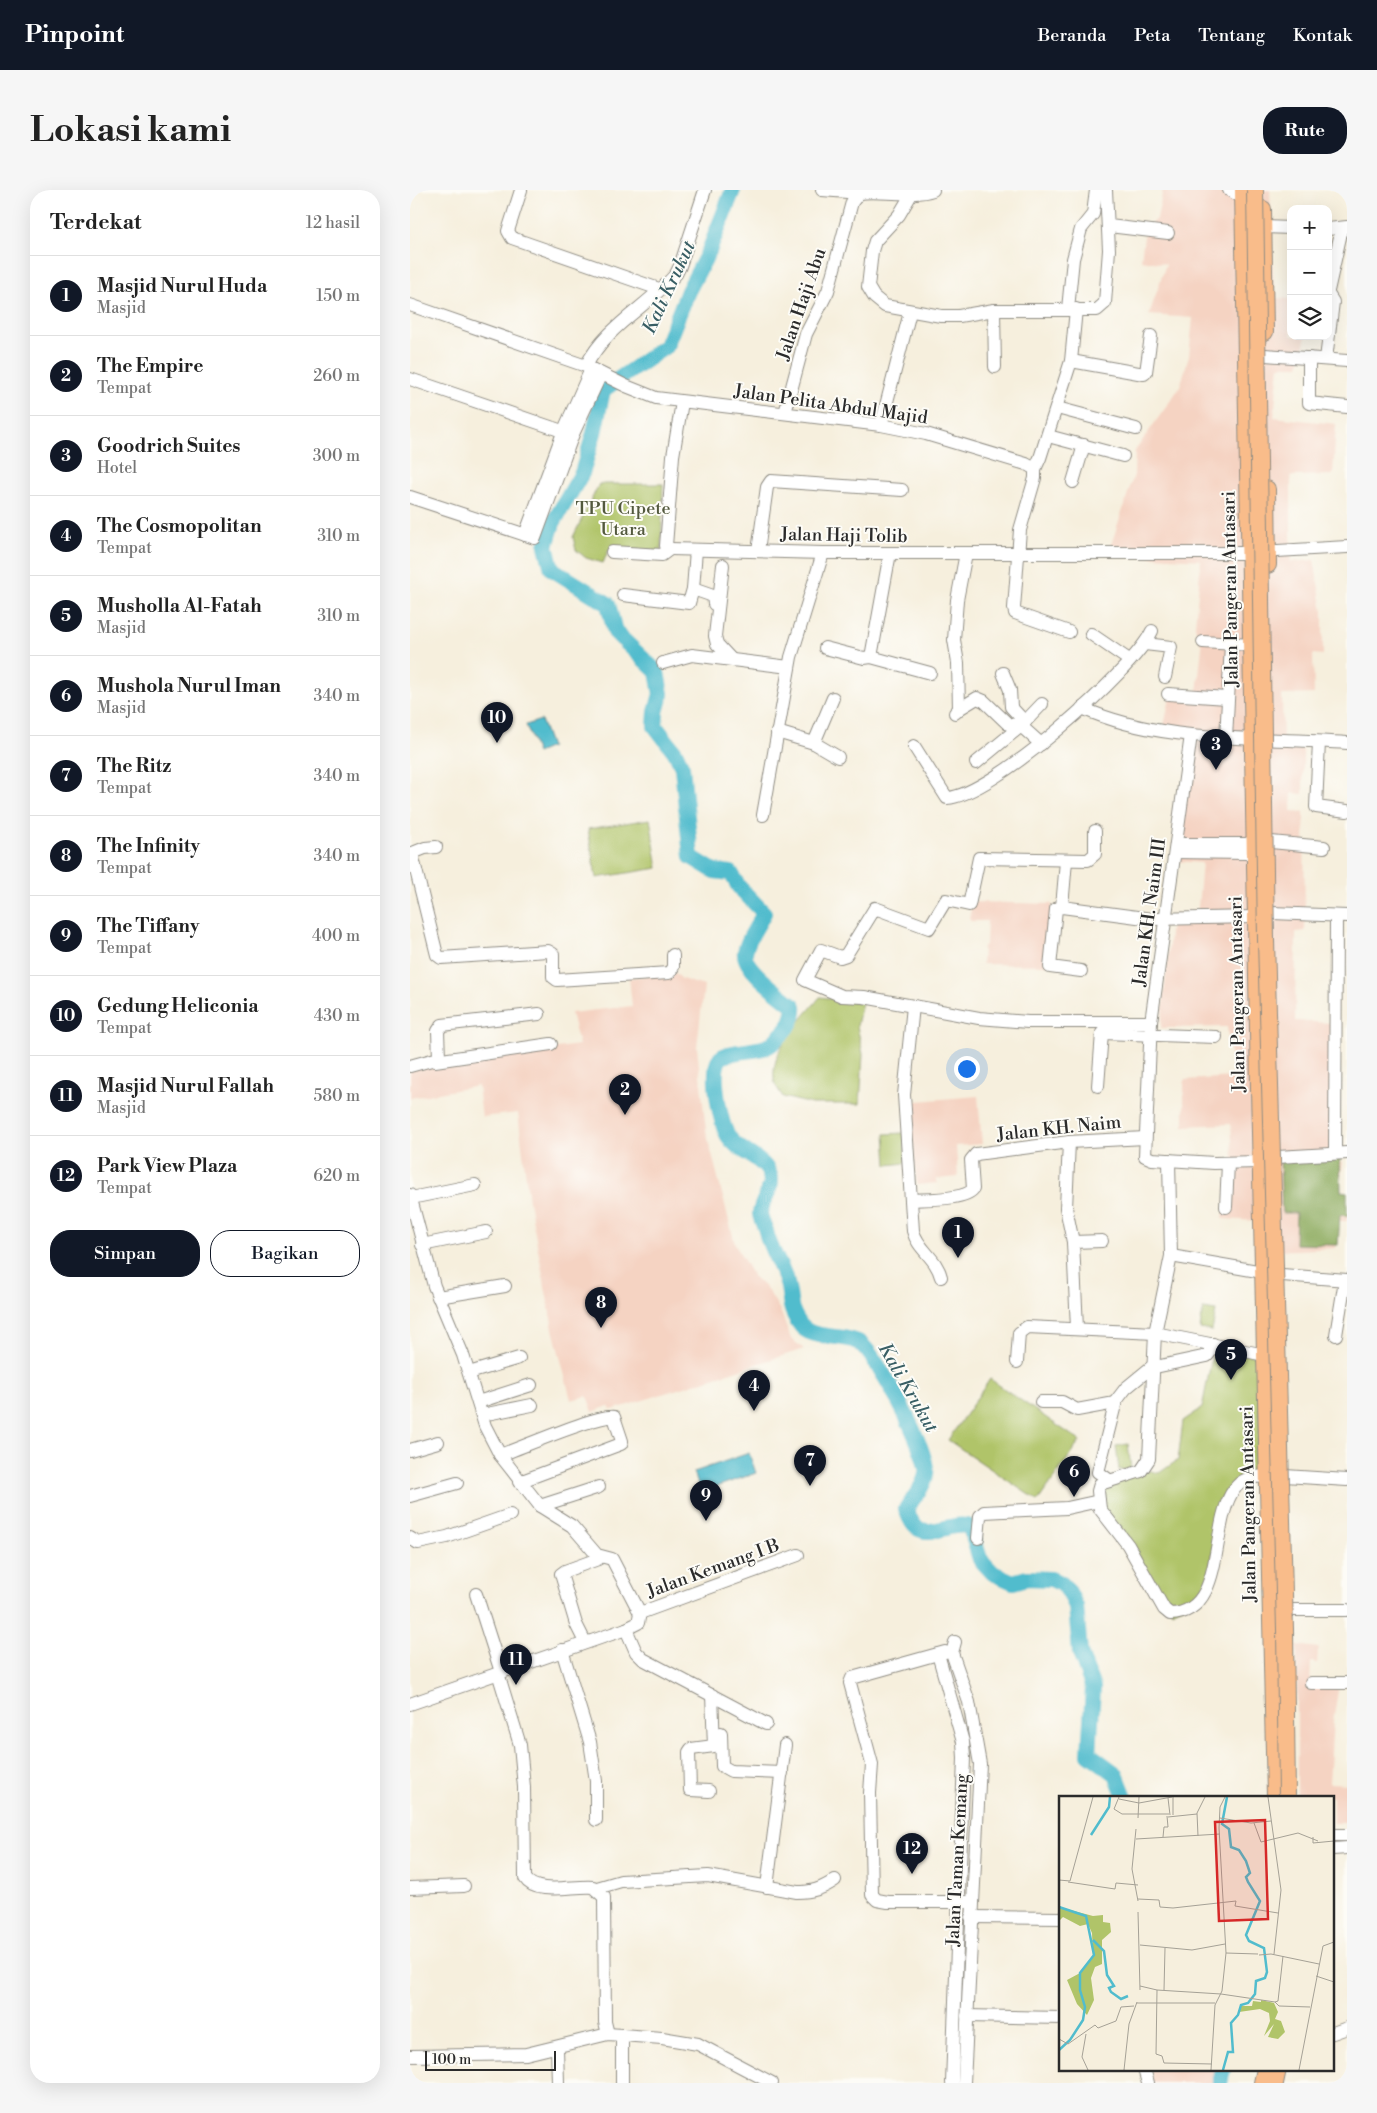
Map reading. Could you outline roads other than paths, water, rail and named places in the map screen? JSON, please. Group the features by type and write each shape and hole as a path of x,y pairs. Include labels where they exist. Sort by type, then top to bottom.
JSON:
{"main road":[{"name":"Jalan Pangeran Antasari","path":"1263,190 1268,552 1261,738 1254,849 1276,1796"},
{"name":"Jalan Pangeran Antasari","path":"1244,192 1251,645 1271,842 1277,1157 1282,1275 1289,1796"},
{"path":"1244,192 1280,1796"},
{"path":"1244,192 1289,1796"},
{"path":"1262,2083 1265,2070"},
{"path":"1269,2083 1272,2070"},
{"path":"1275,2083 1278,2070"},
{"path":"1280,2083 1284,2070"}],"street":[{"path":"521,190 508,231 512,238 659,289"},
{"path":"822,190 860,193 871,191 912,192 933,190"},
{"path":"1069,632 1016,613 1014,608 1017,554 1035,469 1048,436 1071,361 1073,259 1081,229 1093,214 1096,190"},
{"path":"912,192 899,215 875,241 868,282 870,292 878,302 892,309 959,316 994,310 1096,310 1105,303 1109,226 1106,190 1101,190"},
{"path":"410,497 530,536 568,432 595,371 594,350 606,336 669,282 680,266 702,191"},
{"name":"Jalan Haji Abu","path":"785,412 806,334 828,291 852,202 860,193"},
{"path":"1109,226 1168,233"},
{"path":"1264,227 1287,228"},
{"path":"1332,229 1345,228 1332,277"},
{"path":"1326,359 1332,302 1329,295"},
{"name":"Jalan Pelita Abdul Majid","path":"410,305 595,371 644,395 682,402 785,412 881,425 926,434 1026,464 1035,469"},
{"path":"994,310 995,367"},
{"path":"881,425 910,312"},
{"path":"1071,361 1144,374 1146,372 1151,336"},
{"path":"1265,355 1347,360"},
{"path":"1309,358 1309,403 1347,407"},
{"path":"410,379 568,432"},
{"path":"670,548 666,546 673,456 682,402"},
{"path":"1057,408 1136,429"},
{"path":"1048,436 1123,456"},
{"path":"1073,482 1084,445"},
{"path":"758,551 767,486 771,481 902,490"},
{"path":"1017,554 1250,553 1347,547"},
{"name":"Jalan Haji Tolib","path":"612,552 662,555 670,548 823,553 1017,554"},
{"path":"623,595 687,604 693,589 696,550"},
{"path":"763,815 789,667 799,627 823,553"},
{"path":"871,657 890,553"},
{"path":"966,553 957,600 954,640 958,663 957,711 978,698 984,701 1008,724 1023,724"},
{"path":"723,565 715,636 719,646 731,659"},
{"path":"693,589 713,596 714,604"},
{"path":"914,746 947,798 979,787 1041,744 1082,708 1145,644 1152,631"},
{"path":"1091,634 1129,660"},
{"path":"1203,642 1251,645"},
{"path":"1145,644 1171,647 1165,677"},
{"path":"1226,738 1231,644"},
{"path":"825,648 864,658 871,657 930,673"},
{"path":"663,663 689,655 789,667"},
{"path":"1003,673 1010,690 1011,707 1041,744"},
{"path":"1168,694 1227,698"},
{"path":"814,743 833,698"},
{"path":"976,763 1023,724 1042,704"},
{"path":"1082,708 1121,724 1191,735 1347,743"},
{"path":"777,732 814,743 838,756"},
{"name":"Jalan KH. Naim III","path":"1169,1160 1145,1156 1145,1138 1152,1028 1164,919 1191,735"},
{"path":"1319,742 1316,808 1347,812"},
{"path":"1095,831 1095,854 1093,858 1066,861 981,857 969,905 946,900 929,928 875,908 846,955 840,957 821,950 805,978 806,982 842,996 1003,1021 1152,1028 1216,1037"},
{"path":"1271,842 1324,847"},
{"path":"436,848 426,848 411,854 427,921 437,955 440,958 548,951 553,954 553,977 557,980 669,973 673,967 673,955"},
{"path":"1175,848 1247,853 1254,849"},
{"path":"1062,907 1066,861"},
{"path":"1081,971 1050,967 1056,910 1062,907 1164,919 1256,918"},
{"path":"1272,912 1342,916 1341,1153 1277,1157"},
{"path":"913,1006 904,1094 915,1238 922,1250 936,1262 941,1277"},
{"path":"435,1061 440,1055 438,1031 442,1025 539,1014"},
{"path":"1098,1086 1101,1033 1152,1028"},
{"path":"410,1066 551,1044"},
{"name":"Jalan KH. Naim","path":"912,1200 963,1196 971,1192 973,1189 971,1160 976,1154 1068,1142 1145,1138"},
{"path":"1068,1142 1066,1213 1074,1242 1077,1328"},
{"path":"1260,1162 1228,1163 1169,1160 1171,1256 1155,1333 1148,1459 1146,1466 1141,1471 1100,1484 1100,1509 1128,1544 1164,1609 1170,1614 1178,1614 1197,1601 1213,1572 1227,1499 1242,1481 1260,1476 1268,1477"},
{"path":"1226,1207 1228,1163"},
{"path":"410,1704 626,1629 638,1622 640,1613 612,1559 597,1555 572,1526 540,1506 519,1482 500,1455 480,1409 469,1372 438,1297 410,1197 475,1185"},
{"path":"422,1245 486,1232"},
{"path":"1074,1242 1102,1242"},
{"path":"1171,1256 1263,1272"},
{"path":"1282,1275 1346,1280 1336,1336"},
{"path":"438,1297 505,1286"},
{"path":"1017,1362 1019,1332 1028,1327 1155,1333 1265,1355"},
{"path":"1109,1480 1098,1472 1097,1468 1104,1455 1115,1403 1126,1388 1154,1365 1160,1366 1208,1356 1213,1344"},
{"path":"469,1372 519,1358"},
{"path":"480,1409 531,1385"},
{"path":"1040,1402 1062,1402 1077,1410 1115,1403"},
{"path":"480,1409 532,1405"},
{"path":"500,1455 560,1432 614,1417 622,1444 519,1482"},
{"path":"410,1450 438,1442"},
{"path":"1285,1476 1346,1481"},
{"path":"410,1496 458,1483"},
{"path":"540,1506 599,1487"},
{"path":"978,1538 980,1516 984,1512 1067,1508 1099,1501"},
{"path":"410,1538 418,1543 448,1537 510,1515"},
{"name":"Jalan Kemang I B","path":"640,1613 798,1555"},
{"path":"585,1642 576,1624 561,1578 565,1571 598,1559"},
{"path":"476,1594 520,1745 524,1787 525,1878 528,1883 540,1888 597,1888 621,1881 693,1876 732,1879 767,1887 810,1892 822,1888 835,1880"},
{"path":"1286,1610 1347,1610"},
{"path":"626,1629 638,1656 766,1724"},
{"name":"Jalan Taman Kemang","path":"952,2083 963,1964 966,1902 980,1755 969,1702 953,1646 938,1654 962,1742 964,1758 966,1902 971,1917 963,1964 967,2016 964,2083"},
{"path":"562,1650 590,1742 595,1773 596,1820"},
{"path":"938,1654 852,1678 850,1683 872,1764 870,1793 872,1895 876,1900 888,1902 966,1902"},
{"path":"1312,1682 1347,1683"},
{"path":"717,1697 722,1766 724,1769 731,1771 782,1773"},
{"path":"709,1791 690,1790 689,1752 692,1748 714,1746 717,1697"},
{"path":"767,1887 785,1745"},
{"path":"1334,1835 1347,1834"},
{"path":"1334,1848 1347,1848"},
{"path":"410,1888 464,1886"},
{"path":"597,1888 604,1896 605,1904 606,2022 608,2034"},
{"path":"971,1917 1059,1918"},
{"path":"967,2016 1059,2018"},
{"path":"1334,2034 1347,2028"},
{"path":"410,2056 526,2054 557,2048 608,2034 671,2038 698,2044 772,2083"},
{"path":"622,2035 622,2083"},
{"path":"557,2048 558,2083"},
{"path":"1144,2070 1148,2083"}],"water":[{"path":"541,720 551,747 537,753 526,725"},
{"path":"749,1453 756,1473 701,1492 694,1472"}],"waterway":[{"name":"Kali Krukut","path":"733,190 709,251 688,291 666,346 603,390 594,433 582,473 553,523 546,546 552,569 608,604 615,632 657,672 661,694 656,712 655,726 675,752 682,767 691,857 714,871 731,873 739,887 764,913 748,942 745,952 746,959 764,981 794,1006 794,1013 790,1024 773,1043 761,1049 726,1055 718,1062 716,1069 716,1088 728,1136 737,1146 760,1161 770,1176 770,1186 761,1207 760,1215 786,1280 793,1313 804,1329 810,1332 817,1335 850,1339 858,1342 866,1349 888,1382 911,1426 925,1463 926,1474 923,1483 906,1509 914,1525 928,1531 964,1525 970,1527 980,1559 993,1573 1013,1582 1027,1578 1051,1579 1062,1584 1069,1592 1076,1606 1080,1653 1093,1688 1089,1754 1116,1774 1125,1796"},
{"name":"Kali Krukut","path":"1220,2083 1223,2070"}],"place":[{"name":"Gedung Heliconia","path":"497,743"},
{"name":"Goodrich Suites","path":"1216,770"},
{"name":"The Empire","path":"625,1115"},
{"name":"Masjid Nurul Huda","path":"958,1258"},
{"name":"The Infinity","path":"601,1328"},
{"name":"Musholla Al-Fatah","path":"1231,1380"},
{"name":"The Cosmopolitan","path":"754,1411"},
{"name":"The Ritz","path":"810,1486"},
{"name":"Mushola Nurul Iman","path":"1074,1497"},
{"name":"The Tiffany","path":"706,1521"},
{"name":"Masjid Nurul Fallah","path":"516,1685"},
{"name":"Park View Plaza","path":"912,1874"}],"park label":[{"name":"TPU Cipete Utara","path":"623,518"}]}
